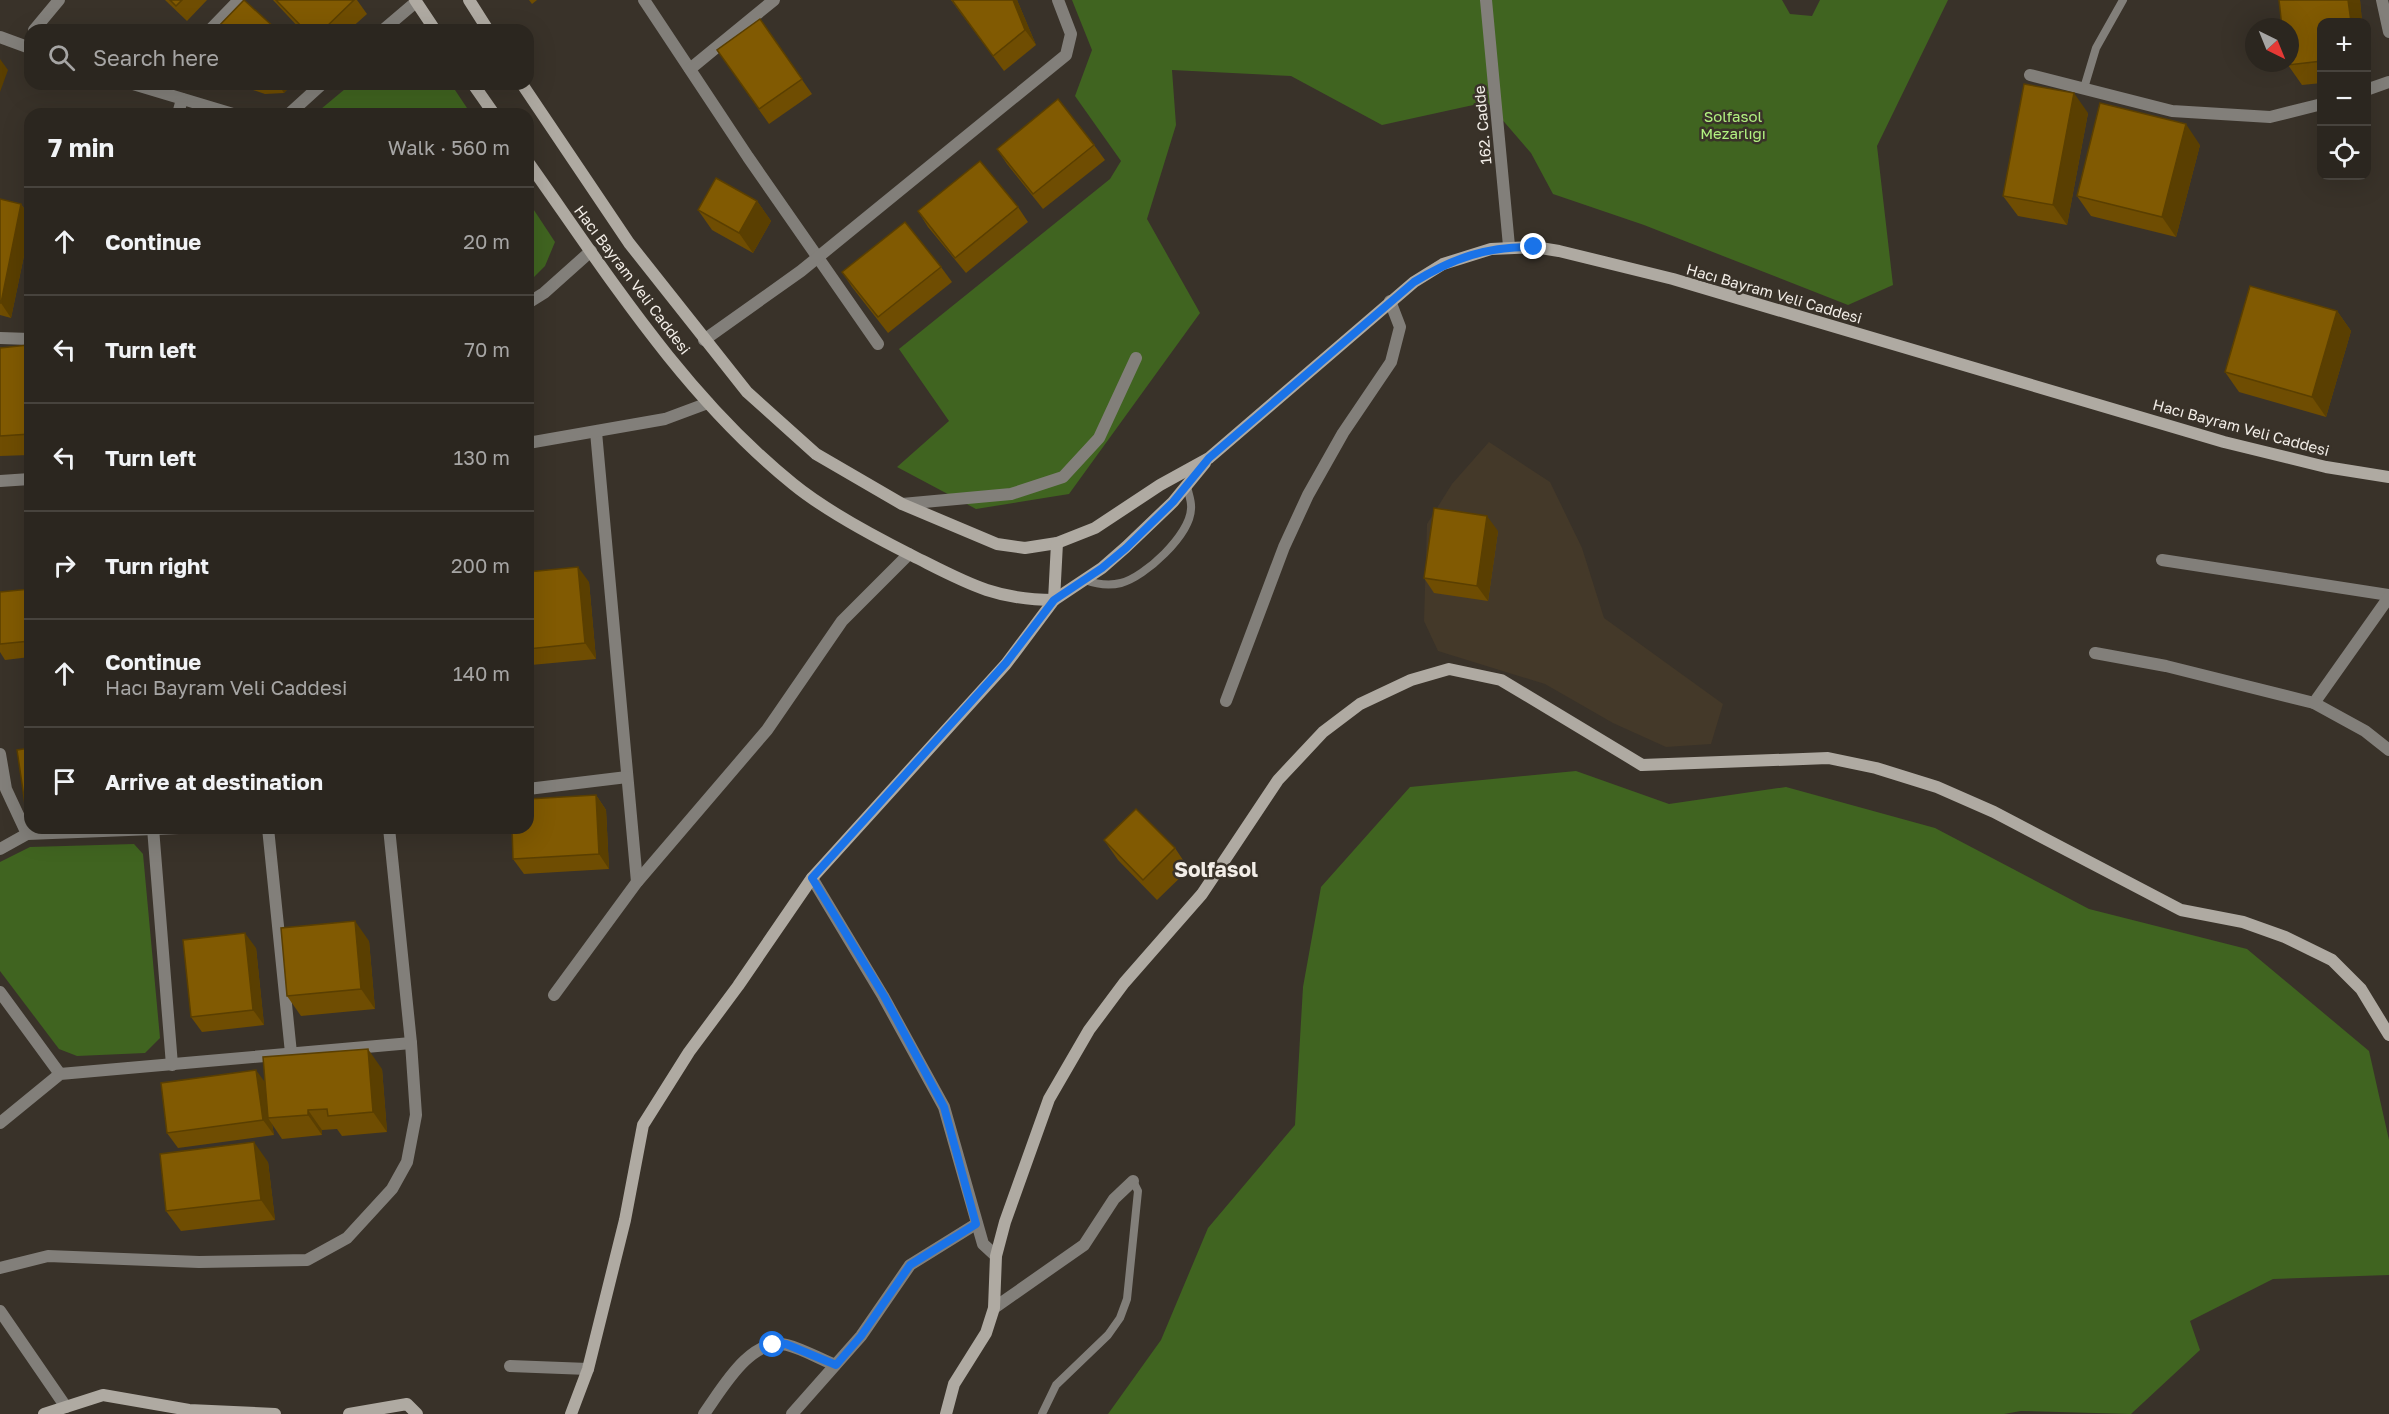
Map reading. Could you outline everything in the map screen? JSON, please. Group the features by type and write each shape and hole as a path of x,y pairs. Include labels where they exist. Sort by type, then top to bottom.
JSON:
{"street":[{"path":"39,24 58,0"},
{"path":"216,24 239,0"},
{"path":"470,0 484,24"},
{"path":"644,0 748,157 820,256 878,344"},
{"path":"690,69 774,0"},
{"path":"704,340 820,256 1066,55 1071,34 1058,0"},
{"name":"162. Cadde","path":"1486,0 1509,246"},
{"path":"2382,0 2389,32"},
{"path":"390,24 415,1 431,24"},
{"path":"0,37 24,42"},
{"path":"2030,75 2172,111 2270,117 2317,105"},
{"path":"2371,89 2389,82"},
{"path":"162,90 213,108"},
{"path":"296,108 315,90"},
{"path":"477,90 490,108"},
{"path":"526,90 629,243 747,392 816,454 902,504 997,544 1025,548 1057,543 1095,528 1160,485 1209,458"},
{"path":"179,108 182,99"},
{"name":"Hacı Bayram Veli Caddesi","path":"534,170 641,322 708,403 793,484 871,535 993,593 1022,600 1054,600"},
{"name":"Hacı Bayram Veli Caddesi","path":"1209,458 1269,409 1390,301 1443,264 1469,254 1509,246 1559,251 1673,279 2224,442 2315,464 2389,477"},
{"path":"534,299 591,251"},
{"path":"1226,701 1284,546 1308,495 1343,433 1391,362 1400,327 1390,301"},
{"path":"0,338 24,339"},
{"path":"902,504 1011,495 1063,477 1099,438 1136,358"},
{"path":"534,442 665,419 708,403"},
{"path":"596,432 637,882"},
{"path":"571,1414 588,1369 625,1220 643,1125 689,1052 738,986 812,878 1006,663 1054,600 1126,548 1186,486 1209,458"},
{"path":"0,481 24,479"},
{"path":"1054,600 1057,543"},
{"path":"554,995 637,882 767,730 842,621 909,554"},
{"path":"2162,560 2389,596 2314,703"},
{"path":"2095,653 2166,666 2314,703 2365,731 2389,750"},
{"path":"946,1414 954,1384 986,1333 994,1308 996,1256 1013,1198 1048,1099 1067,1064 1112,998 1202,894 1278,780 1323,732 1360,704 1411,680 1449,669 1501,680 1642,765 1828,758 1876,768 1937,787 1994,812 2181,910 2243,922 2285,937 2332,960 2361,989 2389,1035"},
{"path":"0,754 6,789 24,828"},
{"path":"534,788 627,777"},
{"path":"0,849 27,834"},
{"path":"153,834 172,1065"},
{"path":"269,834 291,1053"},
{"path":"0,1268 48,1256 199,1262 307,1260 347,1238 392,1189 407,1162 416,1115 390,834"},
{"path":"812,878 884,996 944,1107 982,1244 996,1256"},
{"path":"0,992 60,1074"},
{"path":"0,1123 60,1074 411,1043"},
{"path":"994,1308 1084,1245 1113,1199 1133,1181"},
{"path":"792,1414 802,1399 861,1336 910,1265 976,1224"},
{"path":"0,1311 66,1407"},
{"path":"705,1414 750,1357 762,1348 786,1344 836,1365"},
{"path":"510,1366 588,1369"},
{"path":"44,1414 103,1395 189,1410 275,1414"},
{"path":"349,1414 407,1404 417,1414"}],"lane":[{"path":"2084,88 2096,48 2123,0"},
{"path":"1084,580 1106,585 1124,583 1156,561 1176,540 1187,522 1191,509 1186,486"},
{"path":"1042,1414 1056,1385 1108,1335 1127,1299 1138,1191 1133,1181"}],"shaded area":[{"path":"1489,442 1550,482 1582,548 1604,618 1723,704 1711,744 1666,747 1613,723 1545,684 1438,651 1424,621 1427,524 1452,484"}],"green space":[{"name":"Solfasol Mezarlığı","path":"1072,0 1782,0 1790,14 1812,16 1820,0 1948,0 1877,146 1893,285 1848,305 1644,225 1553,194 1531,153 1487,102 1382,125 1291,76 1172,70 1176,125 1147,219 1200,313 1069,494 976,509 897,467 949,421 899,349 1110,179 1121,161 1075,96 1092,50"},
{"path":"344,90 455,90 467,108 322,108"},
{"path":"534,210 555,242 545,266 534,277"},
{"path":"1576,771 1669,804 1786,787 1935,828 2089,909 2247,949 2369,1051 2389,1140 2389,1275 2273,1279 2190,1321 2200,1350 2131,1414 2021,1411 2004,1414 1108,1414 1161,1340 1208,1228 1295,1125 1303,987 1321,887 1410,787"},
{"path":"134,844 143,854 160,1038 145,1053 77,1056 59,1049 0,971 0,862 30,847"}],"building":[{"path":"170,0 182,0 176,6"},
{"path":"244,0 270,24 221,24"},
{"path":"276,0 354,0 329,24 299,24"},
{"path":"952,0 1013,0 1025,30 993,56"},
{"path":"2279,0 2348,0 2350,18 2317,18 2317,62 2299,64 2299,18 2281,18"},
{"path":"760,19 802,79 759,109 717,50"},
{"path":"2024,84 2074,93 2053,205 2003,196"},
{"path":"1058,99 1094,145 1033,194 997,149"},
{"path":"2100,103 2186,124 2162,217 2077,196"},
{"path":"980,161 1018,207 955,258 918,211"},
{"path":"716,178 757,201 739,233 698,210"},
{"path":"0,199 21,204 1,303 0,303"},
{"path":"905,222 941,267 878,317 842,272"},
{"path":"2250,286 2337,311 2312,397 2225,372"},
{"path":"24,345 24,434 0,436 0,348"},
{"path":"1434,508 1487,516 1477,586 1424,578"},
{"path":"578,567 585,643 534,648 534,571"},
{"path":"24,590 24,642 0,644 0,592"},
{"path":"24,749 24,797 17,750"},
{"path":"596,795 599,854 513,859 512,834 534,834 534,799"},
{"path":"1136,809 1175,848 1143,880 1104,840"},
{"path":"355,921 361,989 287,996 281,928"},
{"path":"245,933 253,1010 191,1017 183,940"},
{"path":"368,1049 373,1112 328,1116 327,1109 308,1110 308,1115 268,1118 263,1057"},
{"path":"256,1070 263,1120 167,1133 161,1083"},
{"path":"254,1142 261,1200 166,1211 160,1154"}],"district":[{"name":"Solfasol","path":"1216,870"}],"route":[{"path":"773,1345 786,1344 836,1365 861,1336 887,1295 910,1265 976,1224 944,1107 884,996 812,878 1006,663 1054,600 1102,568 1126,548 1173,502 1209,458 1269,409 1414,282 1443,264 1469,254 1509,246 1534,247"}]}
